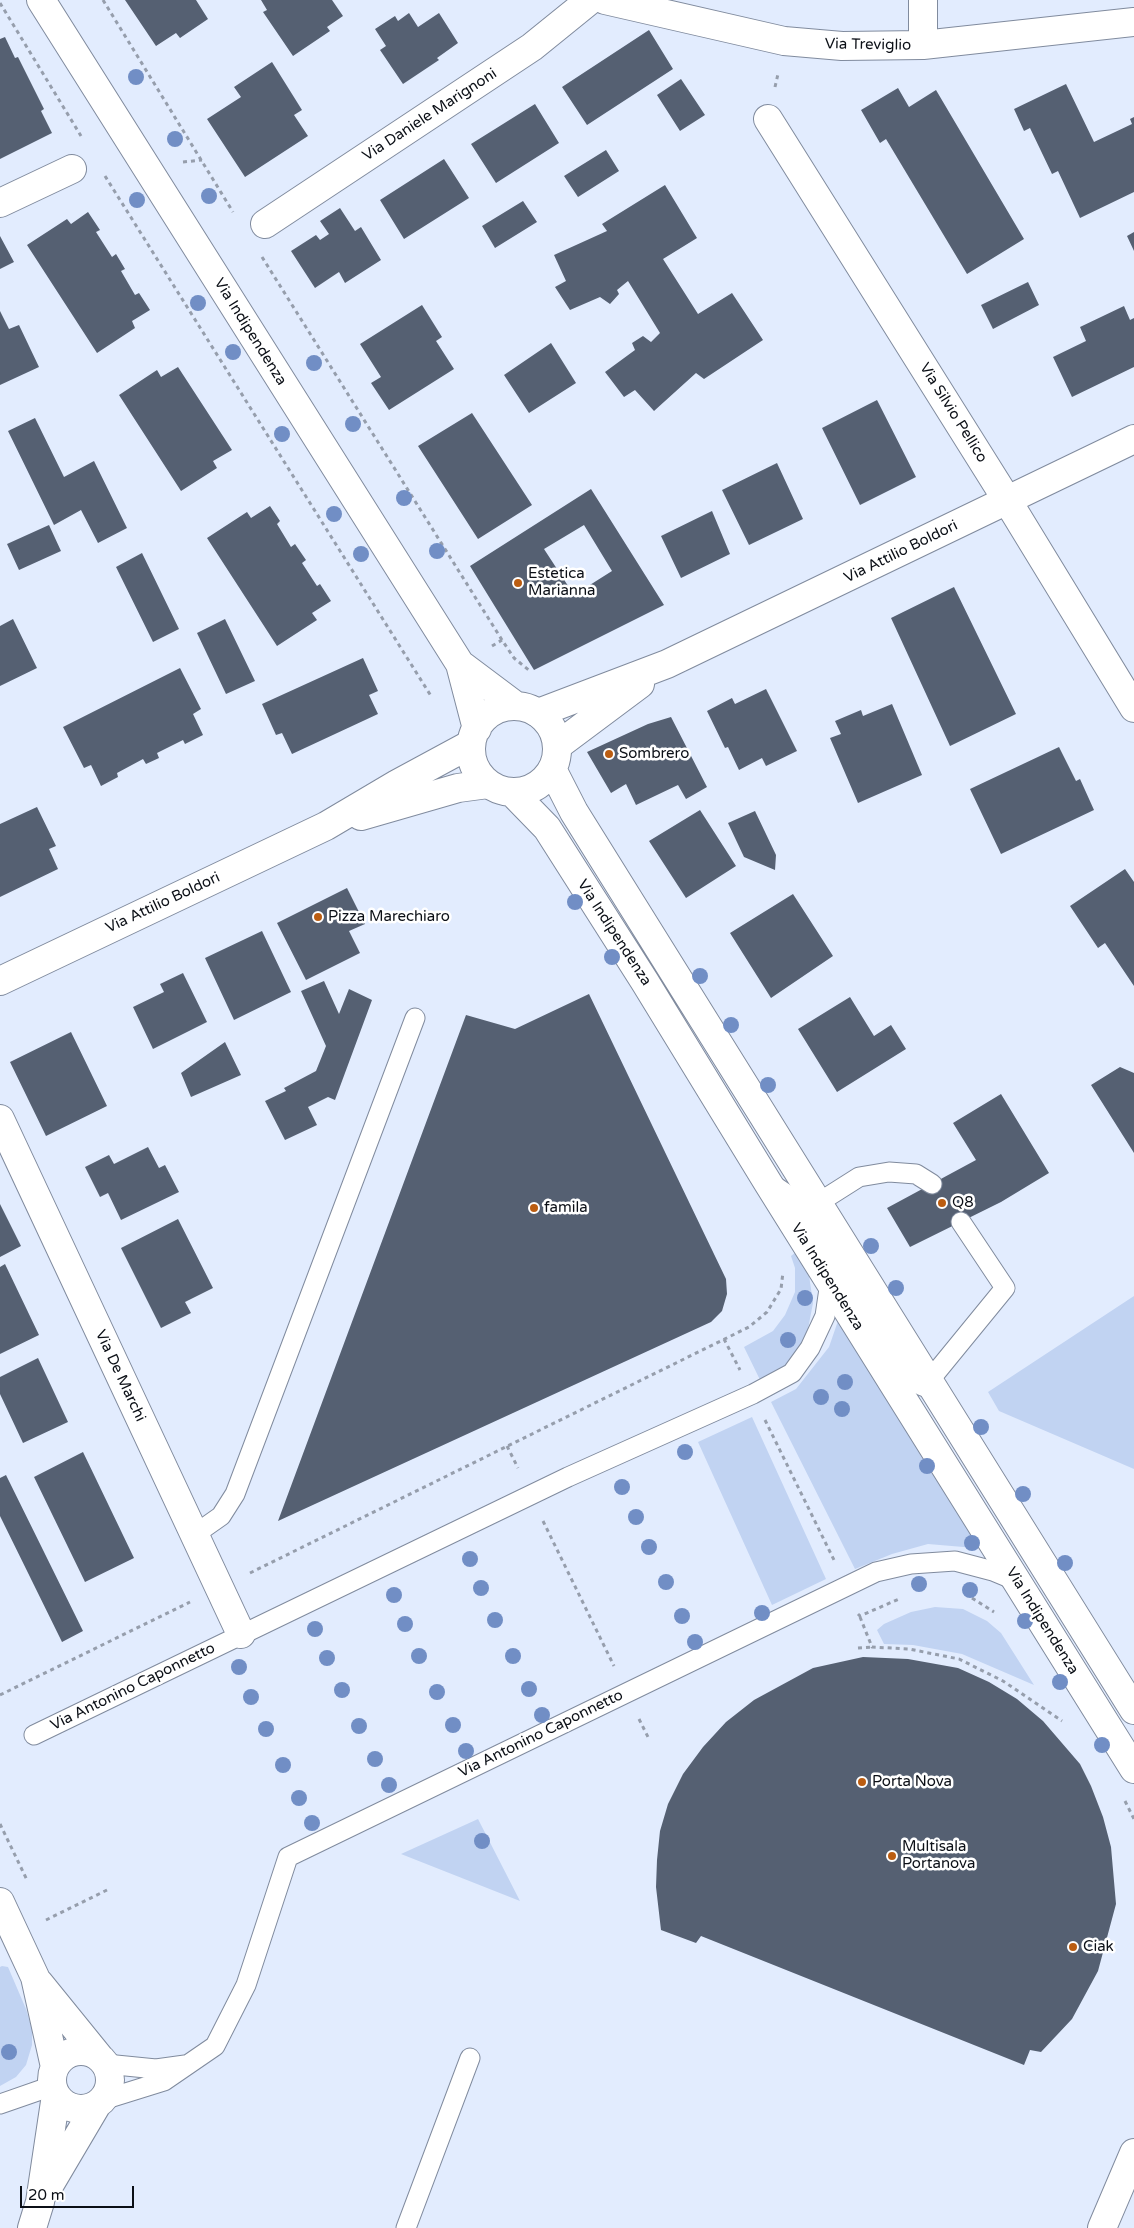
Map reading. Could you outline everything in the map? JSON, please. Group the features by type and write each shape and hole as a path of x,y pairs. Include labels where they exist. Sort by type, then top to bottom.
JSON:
{"street":[{"name":"Via Indipendenza","path":"41,0 460,664 474,737"},
{"name":"Via Daniele Marignoni","path":"265,224 532,47 590,0"},
{"name":"Via Treviglio","path":"605,0 784,41 842,46 923,45 1134,22"},
{"path":"923,0 923,45"},
{"name":"Via Silvio Pellico","path":"768,119 1008,500 1134,708"},
{"path":"0,203 72,169"},
{"name":"Via Attilio Boldori","path":"527,709 667,664 1134,439"},
{"name":"Via Indipendenza","path":"460,664 527,709"},
{"name":"Via Attilio Boldori","path":"554,757 667,664"},
{"path":"506,706 527,709 548,722 554,733 554,757 545,778 536,786 524,791 500,788 477,773 472,762 474,737 482,719 493,711 506,706"},
{"name":"Via Attilio Boldori","path":"0,981 326,826 474,737"},
{"name":"Via Indipendenza","path":"554,757 574,812 808,1216 929,1382 1134,1710"},
{"name":"Via Attilio Boldori","path":"326,826 458,788 500,788"},
{"name":"Via Indipendenza","path":"500,788 547,828 646,982 768,1182 808,1216 830,1282 1134,1769"},
{"name":"Via De Marchi","path":"0,1118 241,1634"},
{"path":"0,1902 35,1978 54,2083 40,2202 32,2228"},
{"path":"35,1978 103,2060 110,2074 111,2084 40,2202"},
{"path":"54,2083 70,2053 80,2050 90,2052 103,2060"},
{"path":"54,2083 69,2107 87,2110 100,2103"},
{"path":"1102,2228 1134,2153"}],"lane":[{"path":"194,1535 221,1516 236,1494 415,1018"},
{"path":"808,1216 859,1177 882,1173 916,1174 932,1184"},
{"path":"929,1382 1005,1288 961,1222"},
{"name":"Via Antonino Caponnetto","path":"34,1735 530,1495 753,1394 792,1373 810,1348 825,1316 830,1282"},
{"name":"Via Antonino Caponnetto","path":"100,2103 164,2081 215,2046 246,1985 288,1857 876,1572 902,1566 955,1561 993,1571 1017,1581"},
{"path":"406,2228 470,2058"},
{"path":"103,2060 156,2068 189,2065"},
{"path":"0,2104 54,2083"}],"path":[{"path":"103,0 237,218"},
{"path":"0,3 85,143"},
{"path":"768,119 784,41"},
{"path":"258,251 502,640 514,658 534,675"},
{"path":"0,1695 724,1339 753,1394 846,1585 872,1647"},
{"path":"507,1446 648,1737"},
{"path":"860,1616 903,1597"},
{"path":"970,1597 1001,1617"},
{"path":"858,1648 909,1649 959,1659 1003,1681 1067,1726"},
{"path":"1123,1799 1134,1817"},
{"path":"46,1920 107,1890"}],"shaded area":[{"path":"796,1252 809,1275 813,1303 808,1329 794,1359 778,1374 762,1384 744,1347 773,1331 785,1315 795,1292 795,1268 791,1256"},
{"path":"1134,1296 1134,1469 999,1411 988,1392"},
{"path":"839,1318 987,1549 928,1544 892,1554 855,1569 771,1402 796,1389 829,1347"},
{"path":"752,1417 826,1579 772,1605 698,1442"},
{"path":"935,1607 963,1609 987,1621 1001,1633 1034,1685 962,1654 913,1645 884,1644 877,1630 884,1624 911,1612"},
{"path":"478,1819 520,1901 401,1854"},
{"path":"0,1967 8,1967 26,2009 32,2029 32,2045 26,2065 16,2077 0,2086"}],"building":[{"path":"125,0 196,0 208,19 180,38 176,33 156,46"},
{"path":"261,0 332,0 343,16 327,27 330,31 293,56 263,12 267,10"},
{"path":"409,13 418,27 439,13 458,43 437,58 439,60 403,84 380,50 386,46 375,29 395,16 398,21"},
{"path":"649,30 673,69 587,125 562,87"},
{"path":"5,37 15,58 18,57 44,109 41,111 52,133 0,159 0,39"},
{"path":"272,62 302,110 294,115 308,136 245,177 207,119 241,97 234,87"},
{"path":"681,79 705,115 680,131 657,95"},
{"path":"1066,84 1094,142 1132,124 1130,119 1134,117 1134,192 1080,218 1058,171 1052,174 1030,128 1024,131 1014,109"},
{"path":"898,88 909,107 936,90 1024,239 967,274 886,139 880,143 861,110"},
{"path":"535,104 559,143 496,183 471,144"},
{"path":"606,150 619,171 578,197 564,176"},
{"path":"444,159 469,198 404,239 380,200"},
{"path":"665,185 697,238 663,259 698,314 732,293 763,340 704,379 696,373 654,411 635,390 624,397 605,372 635,350 632,343 643,336 651,342 660,333 628,281 617,290 619,294 610,304 600,297 570,310 555,287 566,281 554,255 607,231 602,224"},
{"path":"523,201 537,222 495,248 482,226"},
{"path":"340,208 355,231 361,227 381,260 345,283 339,272 315,288 291,251 316,235 320,240 329,234 320,221"},
{"path":"88,212 100,230 96,232 112,257 116,254 125,269 121,271 135,295 139,293 150,310 132,321 135,328 97,353 27,245 67,219 71,224"},
{"path":"1134,232 1134,251 1127,236"},
{"path":"0,236 14,262 0,269"},
{"path":"1028,282 1039,305 993,329 981,305"},
{"path":"422,305 442,337 436,341 454,369 389,410 371,383 381,377 360,344"},
{"path":"1124,306 1130,320 1134,318 1134,367 1072,397 1053,357 1086,341 1080,327"},
{"path":"0,311 9,329 19,325 39,367 0,385"},
{"path":"551,343 576,383 529,413 504,375"},
{"path":"178,367 232,450 213,461 217,468 181,491 119,395 157,370 161,377"},
{"path":"877,400 916,477 860,505 822,428"},
{"path":"472,413 532,505 478,539 418,446"},
{"path":"35,418 64,477 94,461 127,528 98,543 81,510 54,525 8,431"},
{"path":"777,463 803,519 749,545 722,490"},
{"path":"591,489 664,605 534,670 470,566","holes":["584,525 612,571 574,595 544,549"]},
{"path":"270,506 280,521 277,524 291,547 295,544 306,560 302,563 317,586 320,584 331,601 312,613 317,620 277,646 207,538 247,512 251,518"},
{"path":"712,511 730,554 681,578 661,536"},
{"path":"49,525 61,551 19,570 7,544"},
{"path":"142,553 179,629 153,642 116,567"},
{"path":"954,587 1016,714 950,746 891,618"},
{"path":"13,619 37,668 0,686 0,626"},
{"path":"225,619 255,681 226,694 197,633"},
{"path":"363,658 378,691 369,695 378,714 292,754 282,733 276,735 262,704"},
{"path":"180,668 201,709 193,714 203,735 185,744 183,740 157,753 159,758 146,764 143,759 117,773 118,777 101,786 91,765 84,768 63,727"},
{"path":"766,689 797,751 766,766 762,758 739,770 728,747 725,748 707,711 732,698 735,704"},
{"path":"892,704 922,775 858,803 830,738 841,734 835,721 861,710 863,716"},
{"path":"671,717 707,787 686,799 678,785 636,805 626,784 611,793 587,752 648,724"},
{"path":"1059,747 1076,781 1080,779 1094,810 1001,854 970,789"},
{"path":"37,807 56,846 49,849 58,869 0,897 0,824"},
{"path":"700,810 736,866 686,898 649,841"},
{"path":"755,811 776,855 775,870 744,857 728,823"},
{"path":"1125,869 1134,882 1134,986 1105,943 1098,948 1070,906"},
{"path":"347,888 365,924 349,931 360,953 306,980 277,923"},
{"path":"793,894 833,956 771,998 730,933"},
{"path":"262,931 291,992 234,1020 205,958"},
{"path":"183,973 207,1022 153,1049 133,1007 164,992 160,984"},
{"path":"324,981 339,1014 349,989 372,1000 335,1100 328,1097 308,1107 317,1125 285,1140 265,1101 286,1091 284,1088 316,1071 326,1046 301,991"},
{"path":"589,994 726,1279 727,1294 722,1311 711,1322 278,1521 466,1015 515,1029"},
{"path":"850,997 874,1036 891,1025 906,1049 837,1092 798,1029"},
{"path":"71,1032 107,1106 46,1136 10,1062"},
{"path":"225,1042 241,1075 191,1097 181,1073"},
{"path":"1120,1067 1134,1073 1134,1153 1091,1085"},
{"path":"1001,1094 1049,1173 1001,1202 910,1247 887,1208 976,1160 953,1123"},
{"path":"148,1147 159,1168 165,1165 179,1192 121,1220 108,1193 100,1197 85,1167 109,1155 114,1164"},
{"path":"0,1204 21,1246 0,1257"},
{"path":"178,1219 213,1288 185,1302 191,1313 161,1328 121,1248"},
{"path":"5,1264 39,1335 0,1354 0,1267"},
{"path":"38,1358 68,1422 23,1443 0,1394 0,1377"},
{"path":"83,1452 134,1558 85,1582 34,1477"},
{"path":"6,1475 83,1631 62,1642 0,1516 0,1478"},
{"path":"863,1657 908,1659 958,1668 989,1682 1017,1699 1043,1721 1080,1764 1091,1786 1103,1817 1111,1847 1116,1904 1098,1971 1072,2019 1041,2052 1030,2050 1024,2065 701,1936 696,1943 661,1930 656,1887 660,1831 668,1804 683,1774 703,1747 726,1722 754,1700 813,1668"}],"place":[{"name":"Estetica Marianna","path":"518,583"},
{"name":"Sombrero","path":"609,754"},
{"name":"Pizza Marechiaro","path":"318,917"},
{"name":"Q8","path":"942,1203"},
{"name":"famila","path":"534,1208"},
{"name":"Porta Nova","path":"862,1782"},
{"name":"Multisala Portanova","path":"892,1856"},
{"name":"Ciak","path":"1073,1947"}]}
